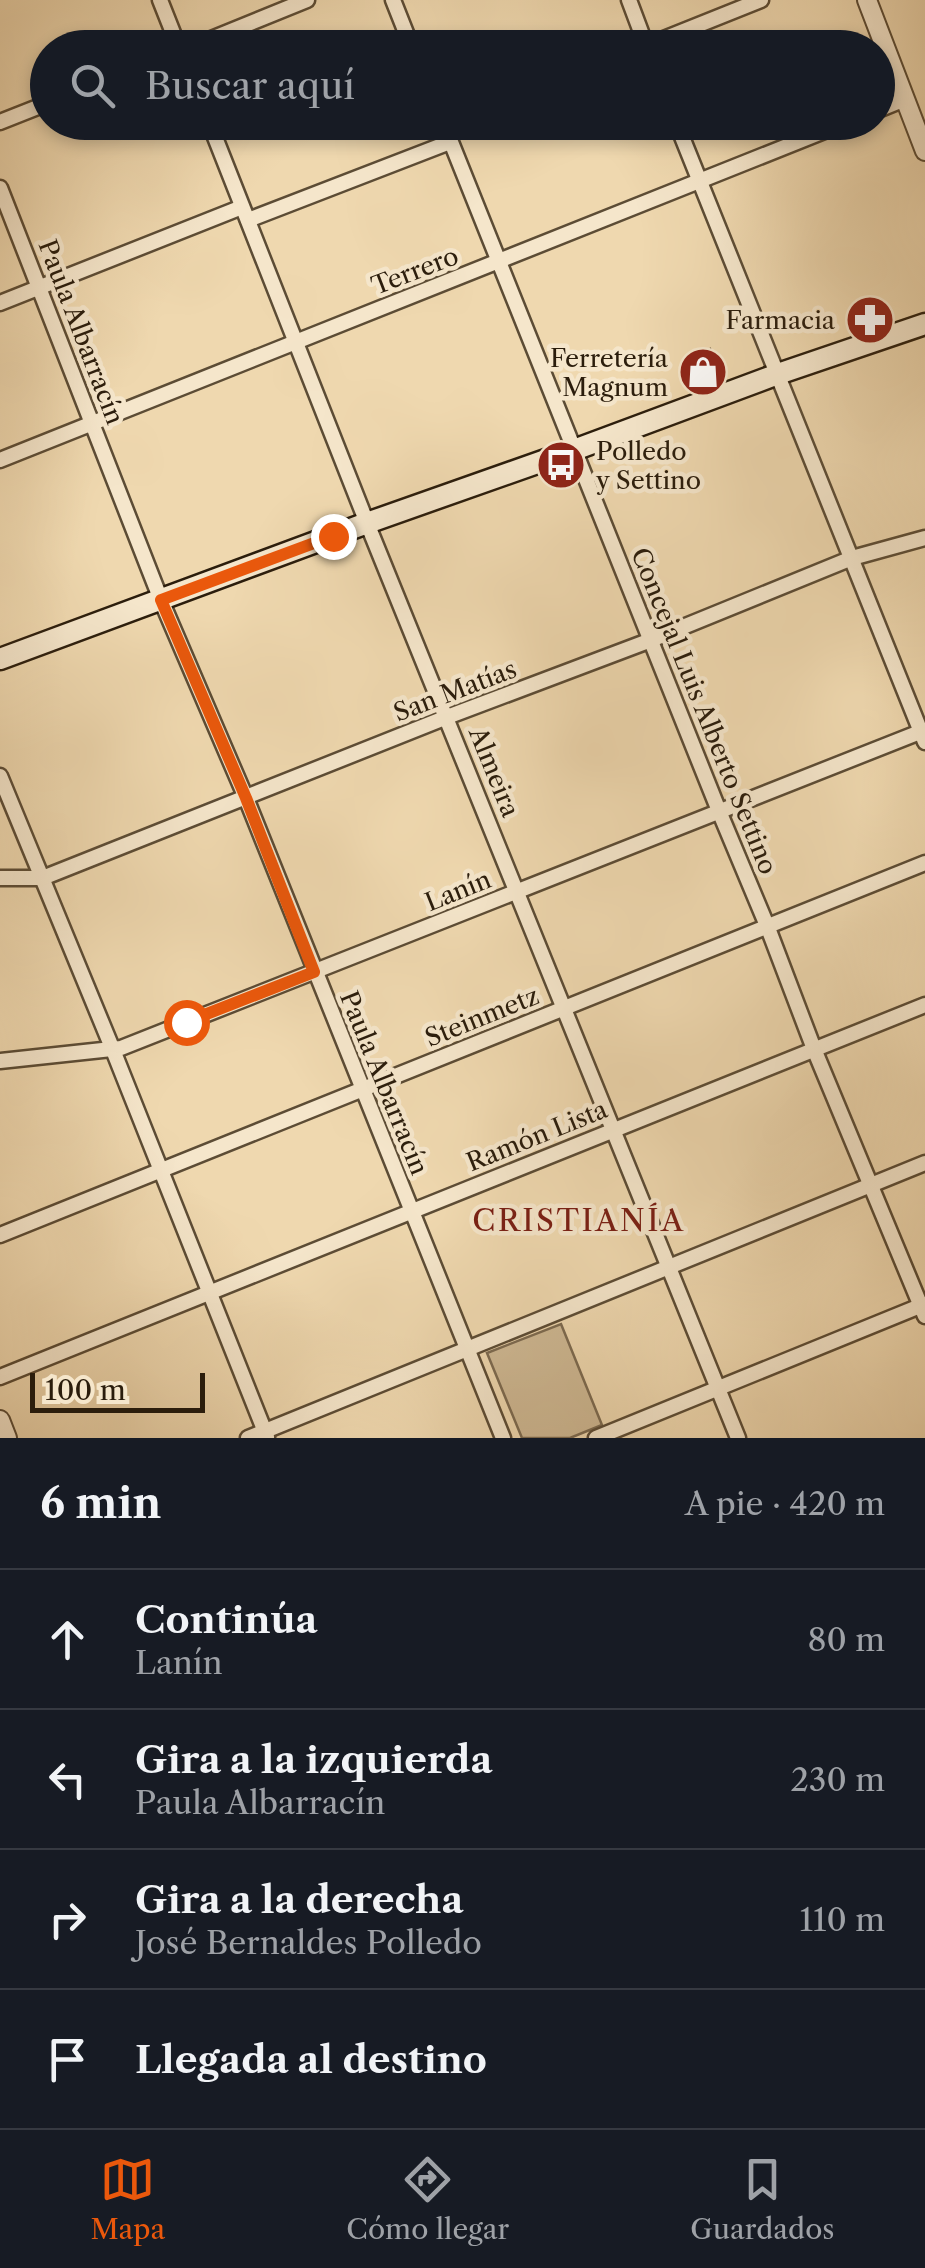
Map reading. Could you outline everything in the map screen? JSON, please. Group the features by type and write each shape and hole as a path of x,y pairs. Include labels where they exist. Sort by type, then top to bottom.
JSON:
{"main road":[{"path":"0,659 778,374 925,324"}],"street":[{"path":"160,0 172,30"},
{"path":"234,30 307,0"},
{"path":"393,0 405,30"},
{"path":"629,0 639,30"},
{"path":"687,30 761,0"},
{"path":"867,0 878,30"},
{"path":"895,75 925,152"},
{"path":"895,103 904,99"},
{"path":"0,122 30,110"},
{"name":"Almeira","path":"216,140 738,1438"},
{"path":"683,140 924,734"},
{"name":"Terrero","path":"0,460 803,140"},
{"path":"0,303 450,142"},
{"name":"Concejal Luis Alberto Settino","path":"450,142 814,1050 924,1309"},
{"name":"Paula Albarracín","path":"0,188 161,600 246,798 503,1438"},
{"name":"San Matías","path":"0,878 42,878 852,558 925,538"},
{"name":"Lanín","path":"0,1060 113,1050 718,811 924,734"},
{"path":"0,776 266,1435"},
{"name":"Steinmetz","path":"0,1235 925,863"},
{"name":"Ramón Lista","path":"0,1377 925,1005"},
{"path":"248,1438 266,1435 925,1163"},
{"path":"596,1438 924,1309"},
{"path":"0,1420 7,1438"}],"shaded area":[{"path":"561,1324 602,1425 570,1438 522,1438 487,1353"}],"building":[{"path":"710,349 718,369 705,374 697,354"}],"place":[{"name":"Farmacia","path":"870,320"},
{"name":"Ferretería Magnum","path":"703,372"},
{"name":"Polledo y Settino","path":"561,465"}],"district":[{"name":"CRISTIANÍA","path":"579,1220"}],"route":[{"path":"186,1022 314,972 246,798 161,600 333,536"}]}
